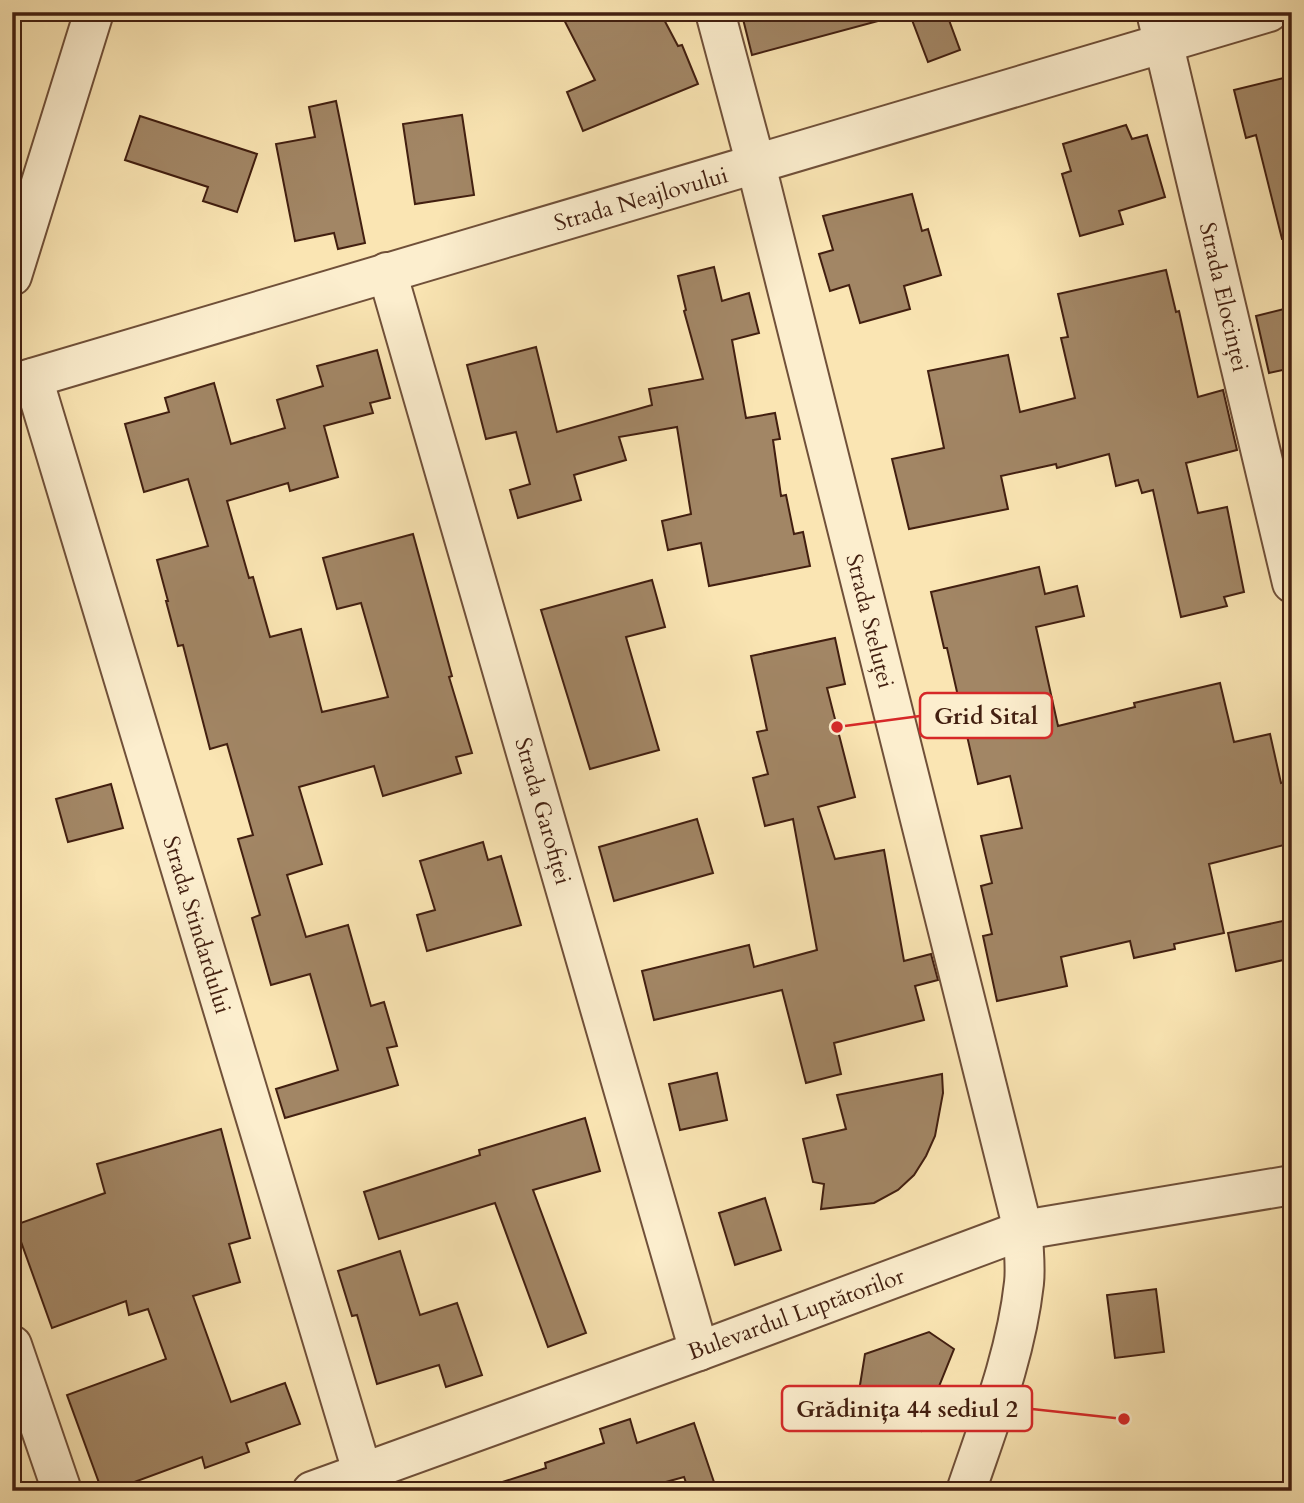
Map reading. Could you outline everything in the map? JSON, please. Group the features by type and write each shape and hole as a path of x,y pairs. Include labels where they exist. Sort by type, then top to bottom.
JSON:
{"street":[{"path":"12,276 94,12"},
{"name":"Strada Steluței","path":"715,12 757,165 1023,1230 1024,1282 1017,1324 1005,1373 966,1491"},
{"name":"Strada Neajlovului","path":"23,381 757,165 1160,28 1269,12"},
{"name":"Strada Elocinței","path":"1160,28 1292,583"},
{"name":"Strada Garofiței","path":"387,272 699,1351"},
{"name":"Strada Stindardului","path":"23,381 365,1482"},
{"name":"Bulevardul Luptătorilor","path":"312,1491 365,1482 699,1351 1023,1230 1292,1185"},
{"path":"12,1345 62,1491"}],"building":[{"path":"560,12 660,12 678,46 682,45 698,84 583,131 567,92 595,80"},
{"path":"770,12 877,12 878,21 752,55 743,19"},
{"path":"909,12 946,12 960,50 928,62"},
{"path":"1292,76 1292,238 1282,239 1256,135 1246,138 1234,90"},
{"path":"336,101 365,243 338,249 334,233 295,241 276,144 315,137 309,107"},
{"path":"462,115 474,195 415,204 403,124"},
{"path":"140,116 257,154 237,212 203,201 208,187 125,160"},
{"path":"1126,125 1132,139 1147,135 1165,197 1119,211 1123,224 1080,236 1062,174 1071,171 1063,144"},
{"path":"912,194 922,231 928,229 941,275 904,286 910,309 860,323 849,285 830,291 819,254 833,250 823,216"},
{"path":"714,267 722,301 749,293 759,333 732,340 746,418 775,413 780,439 773,440 781,496 786,495 794,534 803,532 810,566 709,586 701,543 668,550 662,521 691,514 677,427 619,437 626,460 574,475 581,500 518,518 510,490 530,484 516,432 486,439 467,365 536,347 557,432 652,405 649,389 703,379 684,311 686,310 678,276"},
{"path":"1166,270 1176,312 1179,311 1198,397 1223,390 1237,450 1186,463 1198,513 1227,507 1244,592 1224,597 1227,606 1181,617 1153,490 1142,493 1138,480 1116,486 1109,454 1057,468 1056,464 1001,476 1008,509 909,529 892,459 944,448 928,371 1008,355 1020,412 1075,398 1061,338 1068,337 1058,294"},
{"path":"1292,307 1292,368 1269,373 1256,316"},
{"path":"377,350 390,398 370,403 373,413 324,426 338,477 290,491 288,483 227,501 249,578 253,577 270,637 301,629 322,712 388,697 361,603 337,609 323,558 413,534 452,676 449,677 472,753 456,757 461,773 383,796 374,766 299,787 322,864 287,875 306,937 348,925 371,1006 384,1002 397,1046 387,1048 398,1085 285,1118 276,1089 338,1070 310,974 271,985 252,918 260,915 238,839 253,835 227,744 210,749 183,645 178,646 166,601 157,560 208,546 188,479 144,492 125,424 169,412 165,398 214,383 231,444 285,428 277,400 323,386 317,366"},
{"path":"1039,567 1045,594 1077,586 1084,616 1036,627 1058,726 1135,707 1134,703 1220,683 1234,742 1270,734 1281,783 1292,780 1292,843 1209,864 1224,933 1174,944 1175,949 1134,958 1130,941 1061,957 1067,986 997,1001 983,936 992,934 981,886 992,883 981,836 1022,828 1010,776 978,784 947,648 944,648 931,592"},
{"path":"652,580 665,627 626,637 659,750 590,769 541,610"},
{"path":"835,638 845,684 827,688 855,797 818,807 835,859 884,850 904,961 931,954 938,980 915,986 924,1020 834,1043 841,1074 806,1083 782,990 654,1020 642,971 749,945 754,967 817,950 793,819 765,826 753,778 768,774 757,732 767,730 751,656"},
{"path":"111,784 123,828 68,842 56,799"},
{"path":"697,819 713,873 614,901 599,847"},
{"path":"483,842 488,860 501,856 521,925 427,951 417,915 435,910 420,861"},
{"path":"1292,919 1292,958 1236,971 1228,933"},
{"path":"717,1073 727,1120 680,1130 669,1084"},
{"path":"942,1074 943,1093 935,1136 914,1175 898,1190 874,1203 821,1209 824,1184 813,1182 803,1139 846,1129 837,1095"},
{"path":"585,1118 600,1171 533,1190 586,1333 548,1347 495,1203 379,1239 364,1192 480,1155 479,1150"},
{"path":"221,1129 250,1238 229,1244 240,1282 193,1296 231,1402 285,1383 300,1424 246,1443 249,1452 205,1468 202,1457 110,1491 102,1491 67,1395 166,1359 148,1309 129,1315 126,1301 52,1328 15,1225 105,1193 97,1164"},
{"path":"765,1198 781,1250 735,1265 719,1213"},
{"path":"400,1251 420,1315 457,1303 482,1375 446,1387 439,1365 377,1384 357,1315 352,1316 338,1271"},
{"path":"1156,1289 1164,1352 1115,1358 1107,1295"},
{"path":"929,1332 954,1349 921,1431 868,1416 860,1385 865,1354"},
{"path":"630,1419 637,1443 694,1423 717,1491 689,1491 684,1477 633,1491 494,1491 493,1485 546,1468 545,1463 604,1443 600,1429"}],"place":[{"name":"Grid Sital","path":"837,727"},
{"name":"Grădinița 44 sediul 2","path":"1124,1419"}]}
